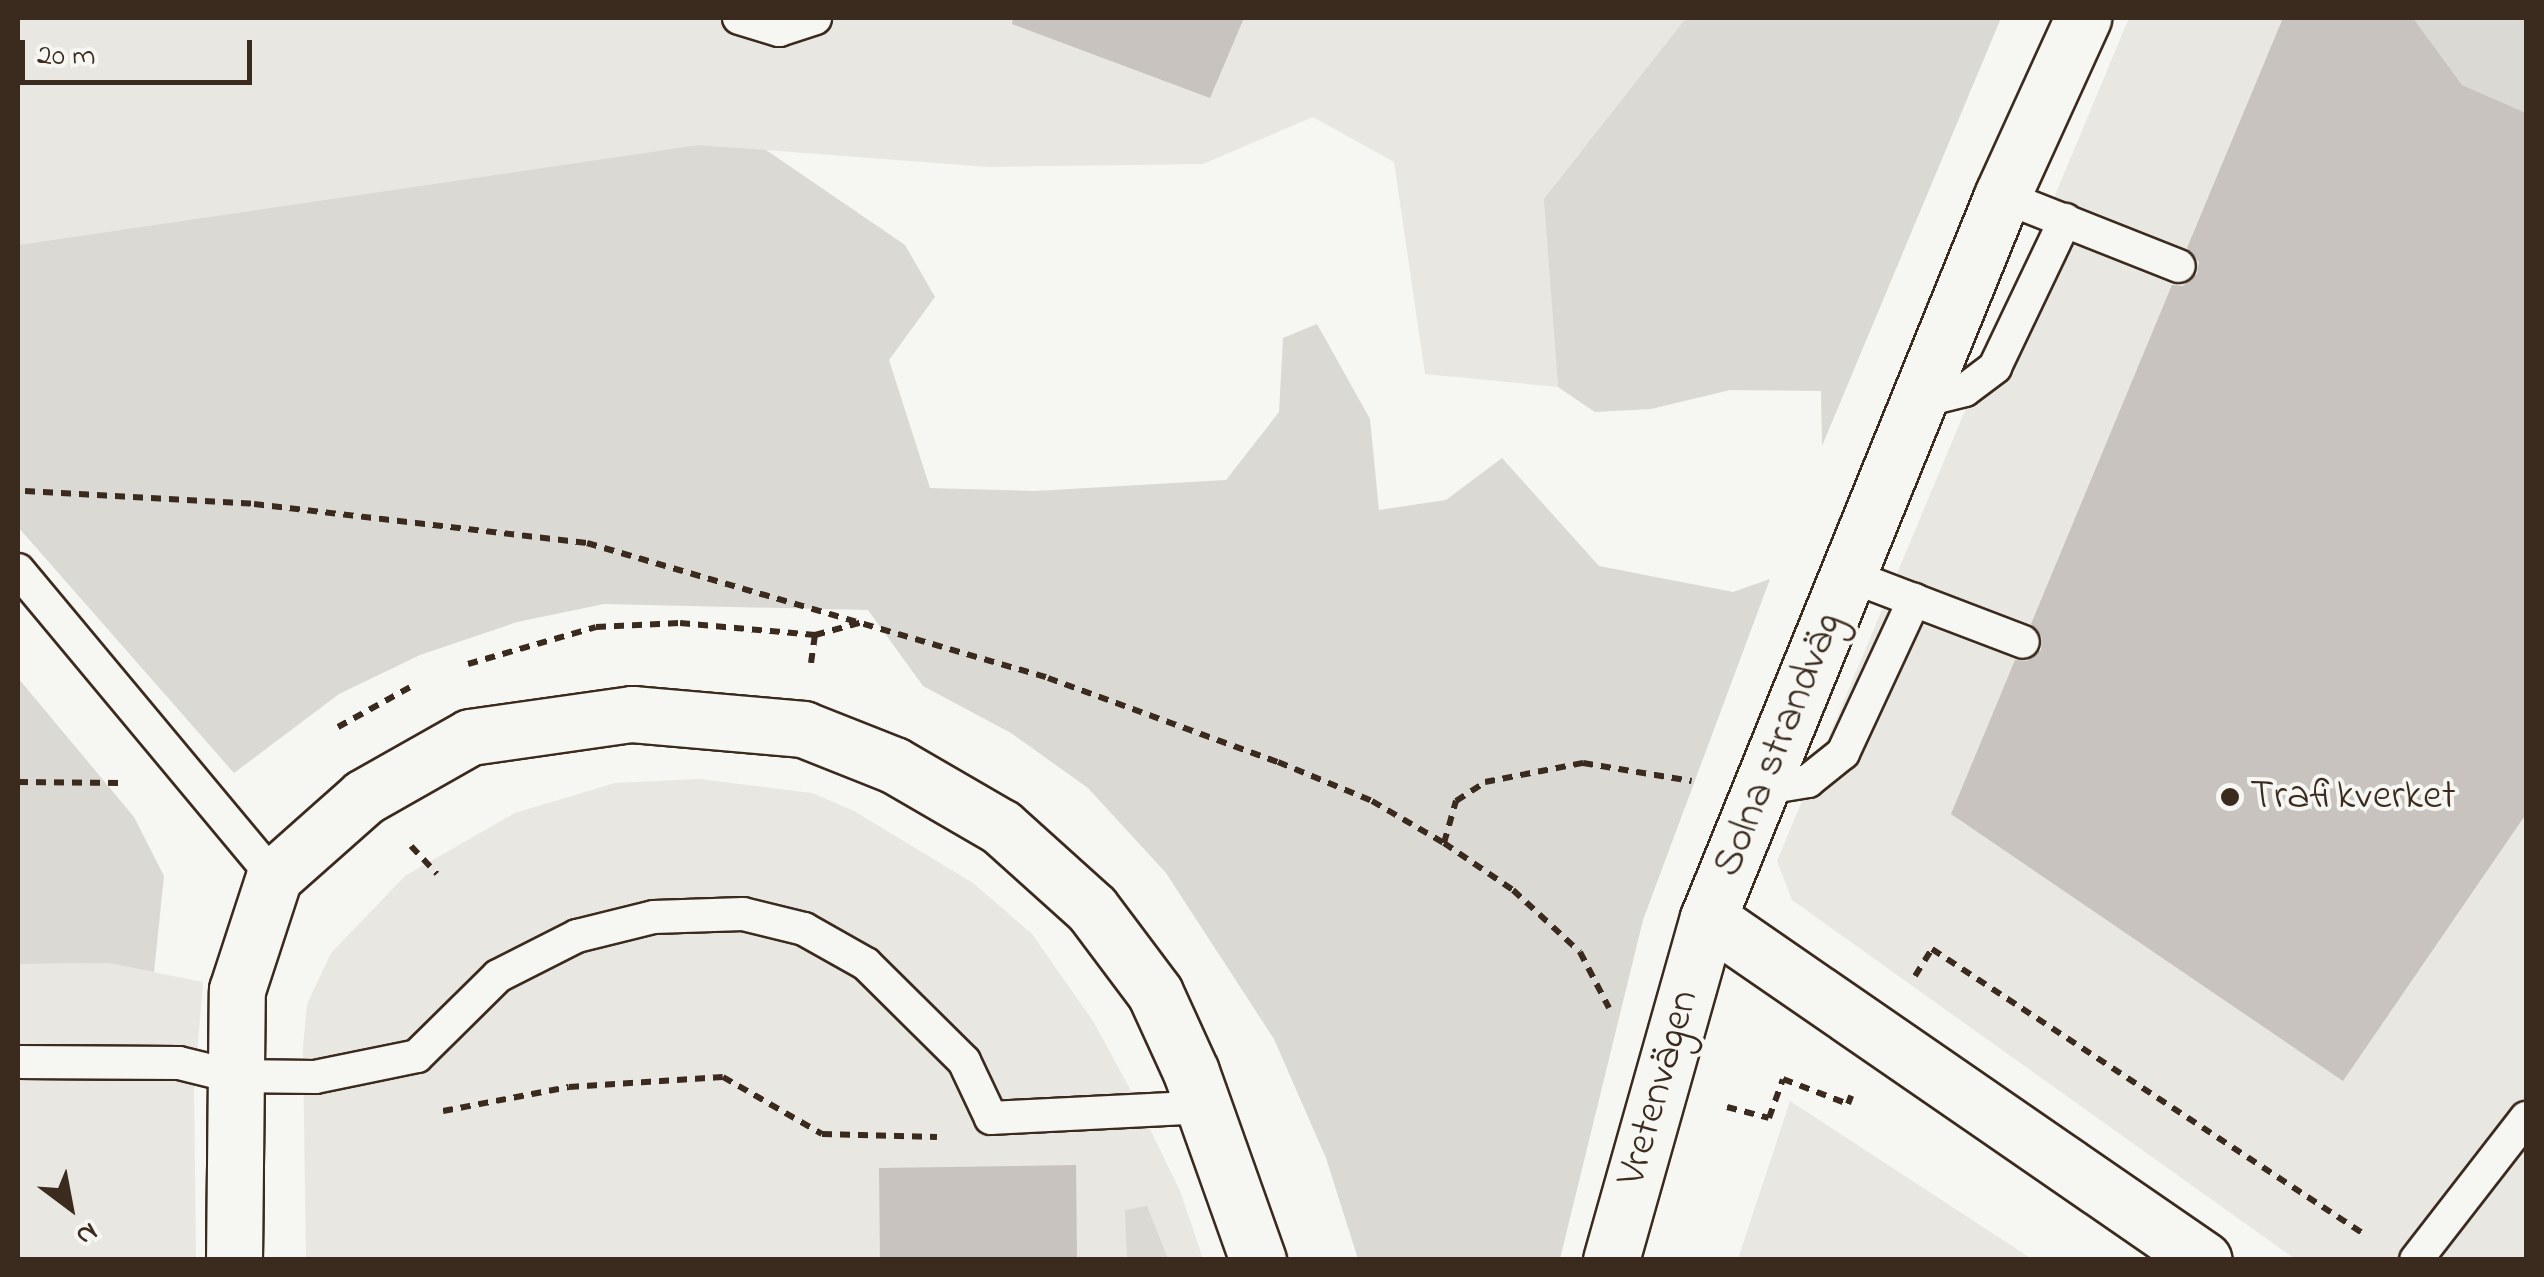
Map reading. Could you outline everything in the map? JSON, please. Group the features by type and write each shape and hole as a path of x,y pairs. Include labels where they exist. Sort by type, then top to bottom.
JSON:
{"street":[{"name":"Solna strandväg","path":"2083,18 2002,196 1708,918 2204,1260"},
{"path":"234,1260 232,1076 237,990 274,877 364,797 470,736 632,714 803,729 894,765 1001,827 1092,909 1155,993 1205,1108 1258,1260"},
{"name":"Vretenvägen","path":"1611,1260 1708,918"}],"lane":[{"path":"739,18 779,30 815,18"},
{"path":"2002,196 2179,266"},
{"path":"1918,402 1965,390 1995,367 2065,220"},
{"path":"18,570 274,877"},
{"path":"1848,574 2023,642"},
{"path":"1760,789 1808,781 1842,753 1914,600"},
{"path":"18,1062 179,1063 232,1076 315,1077 416,1056 498,976 577,936 654,916 743,914 804,929 866,964 964,1060 991,1118 1205,1108"},
{"path":"2416,1260 2526,1118"}],"path":[{"path":"24,490 254,504 587,544 1048,678 1356,794 1444,842 1513,890 1580,952 1614,1018"},
{"path":"1444,842 1456,802 1485,782 1539,769 1583,763 1760,789"},
{"path":"18,782 136,783"},
{"path":"1932,950 2370,1238"},
{"path":"422,1115 569,1087 723,1077 822,1134 940,1137"},
{"path":"1770,1118 1782,1079 1848,1104"}],"shaded area":[{"path":"18,18 1686,18 1545,199 1558,387 1425,374 1394,162 1313,117 1203,164 989,167 698,145 18,245"},
{"path":"1686,18 2001,18 1822,446 1821,391 1730,390 1651,409 1595,412 1558,387 1544,199"},
{"path":"2129,18 2526,18 2526,1259 2295,1259 1792,900 1777,861"},
{"path":"2413,18 2526,18 2526,113 2462,85"},
{"path":"698,145 766,150 905,245 935,297 889,360 930,488 1035,491 1226,480 1279,412 1283,338 1317,324 1370,419 1379,510 1446,500 1502,458 1599,566 1733,592 1770,579 1643,920 1560,1259 1358,1259 1326,1158 1274,1039 1166,873 1088,788 1011,733 923,686 868,610 604,604 517,622 420,655 339,694 234,773 18,527 18,245"},
{"path":"18,678 134,817 164,876 154,972 108,963 18,964"},
{"path":"700,779 812,793 854,811 973,883 1032,934 1093,1021 1136,1100 1180,1191 1203,1259 306,1260 303,1047 307,1004 331,953 405,876 515,813 615,783"},
{"path":"108,963 203,982 194,1090 196,1259 18,1259 18,964"},
{"path":"1790,1101 2032,1259 1738,1259"},
{"path":"1147,1206 1168,1259 1127,1259 1125,1210"}],"building":[{"path":"1013,18 1244,18 1210,98 1012,24"},
{"path":"2283,18 2413,18 2462,85 2526,113 2526,814 2343,1081 1951,814 2015,660 2027,661 2041,650 2042,638 2031,624 2172,285 2183,286 2197,274 2199,262 2187,248"},
{"path":"1076,1165 1077,1260 880,1260 879,1168"}],"place":[{"name":"Trafikverket","path":"2230,797"}]}
